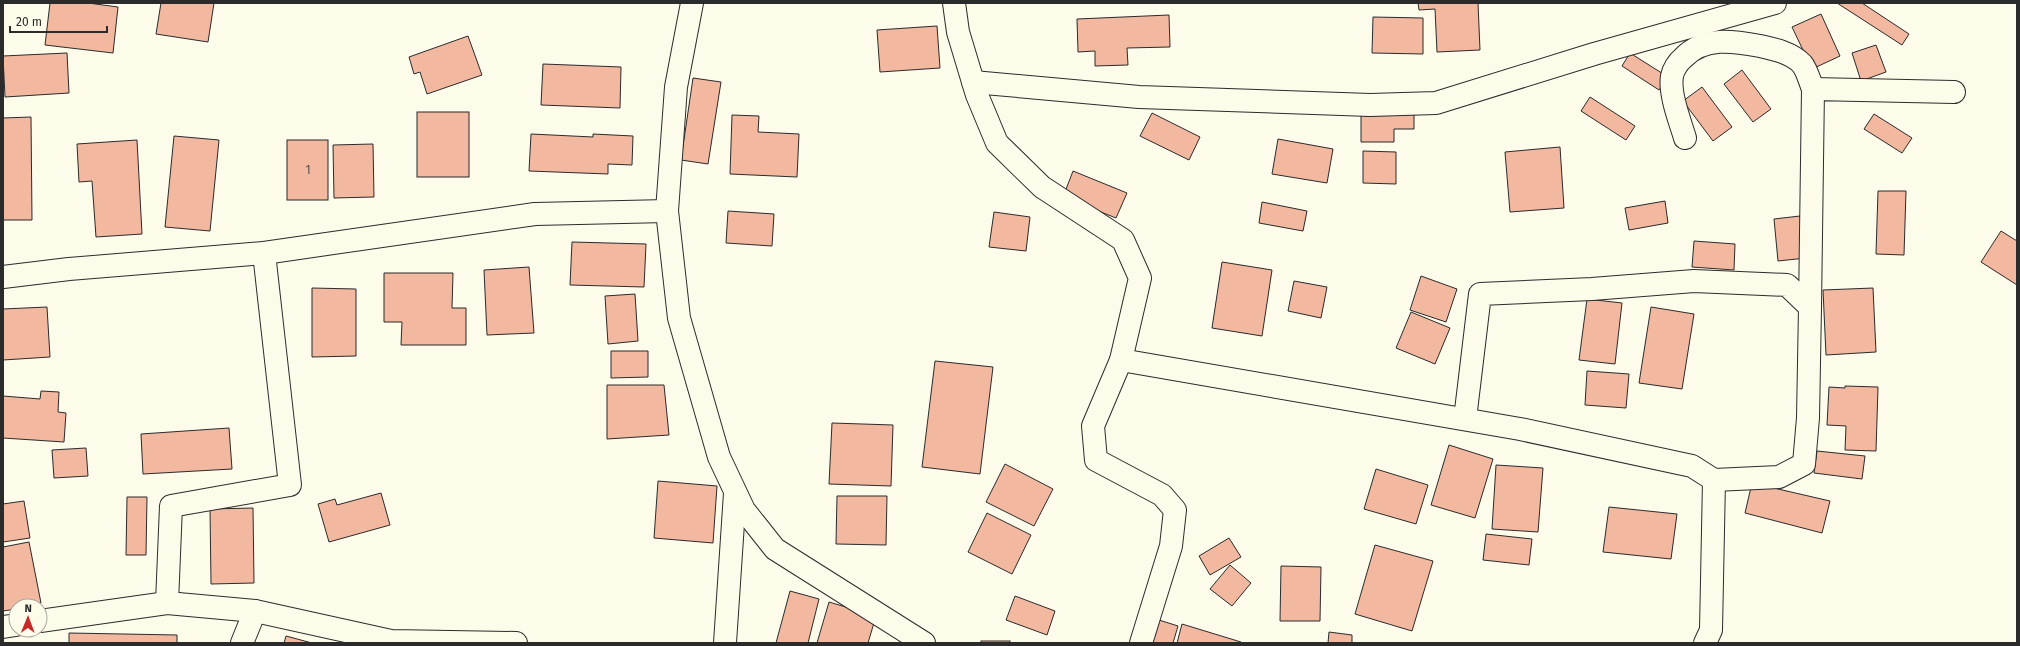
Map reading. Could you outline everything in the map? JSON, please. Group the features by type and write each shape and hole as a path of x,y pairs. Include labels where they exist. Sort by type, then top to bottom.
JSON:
{"street":[{"path":"692,3 676,87 667,211 679,318 719,457 744,510 775,548 924,643"},
{"path":"954,3 958,32 973,82 997,144 1042,187 1123,240 1140,278 1121,360 1093,426 1096,460 1162,495 1175,510 1171,546 1141,643"},
{"path":"973,82 1139,97 1370,105 1436,103 1594,54 1775,3"},
{"path":"1121,360 1465,419 1692,466 1714,480 1779,477 1804,464 1808,418 1813,89 1802,64 1786,54 1774,49 1746,43 1715,42 1691,49 1679,62 1672,76 1675,106 1685,138"},
{"path":"1813,89 1954,92"},
{"path":"3,277 69,269 264,253 535,214 667,211"},
{"path":"167,603 171,506 290,485 264,253"},
{"path":"1465,419 1480,294 1592,289 1694,281 1787,285 1810,306"},
{"path":"1705,643 1711,630 1714,480"},
{"path":"724,643 735,491"},
{"path":"48,620 167,603 255,612 391,641 516,643"},
{"path":"242,643 255,612"}],"building":[{"path":"50,3 88,3 118,7 113,53 45,45"},
{"path":"161,3 214,3 208,42 156,34"},
{"path":"1418,3 1478,3 1480,50 1437,52 1435,9 1419,10"},
{"path":"1837,3 1862,3 1909,34 1902,45"},
{"path":"1821,14 1840,56 1812,69 1792,27"},
{"path":"1169,15 1170,47 1127,48 1128,65 1095,66 1095,51 1078,52 1077,19"},
{"path":"1373,17 1423,18 1423,54 1372,53"},
{"path":"937,26 940,68 880,72 877,30"},
{"path":"468,36 482,75 427,94 420,72 414,74 409,57"},
{"path":"1876,45 1886,72 1861,81 1852,53"},
{"path":"67,53 69,93 5,97 3,56"},
{"path":"1630,53 1668,77 1659,90 1622,66"},
{"path":"543,64 621,67 620,108 541,105"},
{"path":"1742,70 1771,109 1753,122 1724,84"},
{"path":"693,78 721,82 708,164 681,160"},
{"path":"1702,87 1732,127 1713,141 1683,101"},
{"path":"1590,97 1635,126 1626,140 1581,111"},
{"path":"417,112 469,112 469,177 417,177"},
{"path":"1414,112 1414,129 1394,129 1394,142 1361,142 1361,114"},
{"path":"1152,113 1200,137 1189,160 1140,136"},
{"path":"1874,114 1912,138 1902,153 1864,129"},
{"path":"732,115 759,116 758,132 799,134 797,177 730,174"},
{"path":"31,117 32,220 3,220 3,118"},
{"path":"531,134 593,137 593,134 633,136 632,165 608,164 608,174 529,171"},
{"path":"174,136 219,140 210,231 165,227"},
{"path":"1278,139 1333,149 1327,183 1272,174"},
{"path":"137,140 142,234 96,237 92,181 79,182 77,144"},
{"path":"287,140 328,140 328,200 287,200"},
{"path":"373,144 374,197 334,198 333,145"},
{"path":"1560,147 1564,208 1510,212 1505,152"},
{"path":"1363,151 1396,152 1396,184 1363,183"},
{"path":"1073,171 1127,193 1116,218 1063,197"},
{"path":"1878,191 1906,191 1904,255 1876,254"},
{"path":"1665,201 1668,223 1629,230 1625,208"},
{"path":"1262,202 1307,211 1303,231 1259,223"},
{"path":"728,211 774,214 772,246 726,243"},
{"path":"994,212 1030,217 1026,251 989,247"},
{"path":"1800,216 1806,258 1778,261 1774,219"},
{"path":"2001,231 2017,241 2017,285 1981,262"},
{"path":"1694,241 1735,244 1734,270 1692,267"},
{"path":"572,242 646,244 644,287 570,285"},
{"path":"1222,262 1272,270 1262,336 1212,328"},
{"path":"529,267 534,333 487,335 484,270"},
{"path":"384,273 453,273 452,308 466,308 466,345 401,345 402,322 384,322"},
{"path":"1421,276 1457,289 1446,322 1410,310"},
{"path":"1294,281 1327,287 1321,318 1288,311"},
{"path":"312,288 356,289 356,356 312,357"},
{"path":"1873,288 1876,352 1826,355 1823,290"},
{"path":"635,294 638,341 608,344 605,296"},
{"path":"1587,299 1622,303 1615,364 1579,360"},
{"path":"47,307 50,357 3,360 3,309"},
{"path":"1651,307 1694,314 1682,389 1639,383"},
{"path":"1411,312 1450,328 1435,364 1396,348"},
{"path":"611,351 648,351 648,377 611,378"},
{"path":"935,361 993,367 980,474 922,467"},
{"path":"1587,371 1629,374 1626,408 1585,405"},
{"path":"607,385 664,385 669,435 607,439"},
{"path":"1845,386 1878,387 1876,451 1845,450 1846,426 1827,425 1829,387 1845,388"},
{"path":"41,391 59,392 58,412 66,413 64,442 3,438 3,396 40,399"},
{"path":"832,423 893,425 891,486 829,484"},
{"path":"229,428 232,469 143,474 141,434"},
{"path":"1449,445 1493,459 1475,518 1431,505"},
{"path":"86,448 88,476 54,478 52,450"},
{"path":"1817,451 1865,456 1862,479 1814,473"},
{"path":"1005,464 1053,489 1034,526 986,502"},
{"path":"1496,465 1543,468 1538,532 1492,529"},
{"path":"1376,469 1428,485 1416,524 1364,509"},
{"path":"658,481 717,486 713,543 654,538"},
{"path":"1752,483 1830,501 1822,533 1745,513"},
{"path":"381,493 390,525 329,542 318,504 335,499 337,505"},
{"path":"837,496 887,496 886,545 836,544"},
{"path":"127,497 147,497 146,555 126,555"},
{"path":"24,501 30,538 3,542 3,504"},
{"path":"1609,507 1677,514 1671,559 1603,552"},
{"path":"253,508 254,583 211,584 210,509"},
{"path":"987,513 1031,535 1012,574 968,552"},
{"path":"1486,534 1532,539 1529,565 1483,560"},
{"path":"1229,538 1241,557 1210,575 1199,556"},
{"path":"29,542 40,598 8,598 8,610 3,611 3,547"},
{"path":"1375,545 1433,561 1412,631 1355,614"},
{"path":"1230,565 1251,583 1232,606 1210,589"},
{"path":"1281,566 1321,567 1320,621 1280,621"},
{"path":"790,591 819,599 808,643 776,643"},
{"path":"1015,596 1055,611 1047,635 1006,620"},
{"path":"829,602 876,616 868,643 817,643"},
{"path":"1159,620 1178,626 1173,643 1152,643"},
{"path":"1182,624 1241,642 1241,643 1177,643"},
{"path":"1329,632 1352,635 1352,643 1328,643"},
{"path":"69,633 177,635 177,643 69,643"},
{"path":"286,636 312,643 284,643"},
{"path":"981,641 1010,641 1010,643 981,643"}]}
